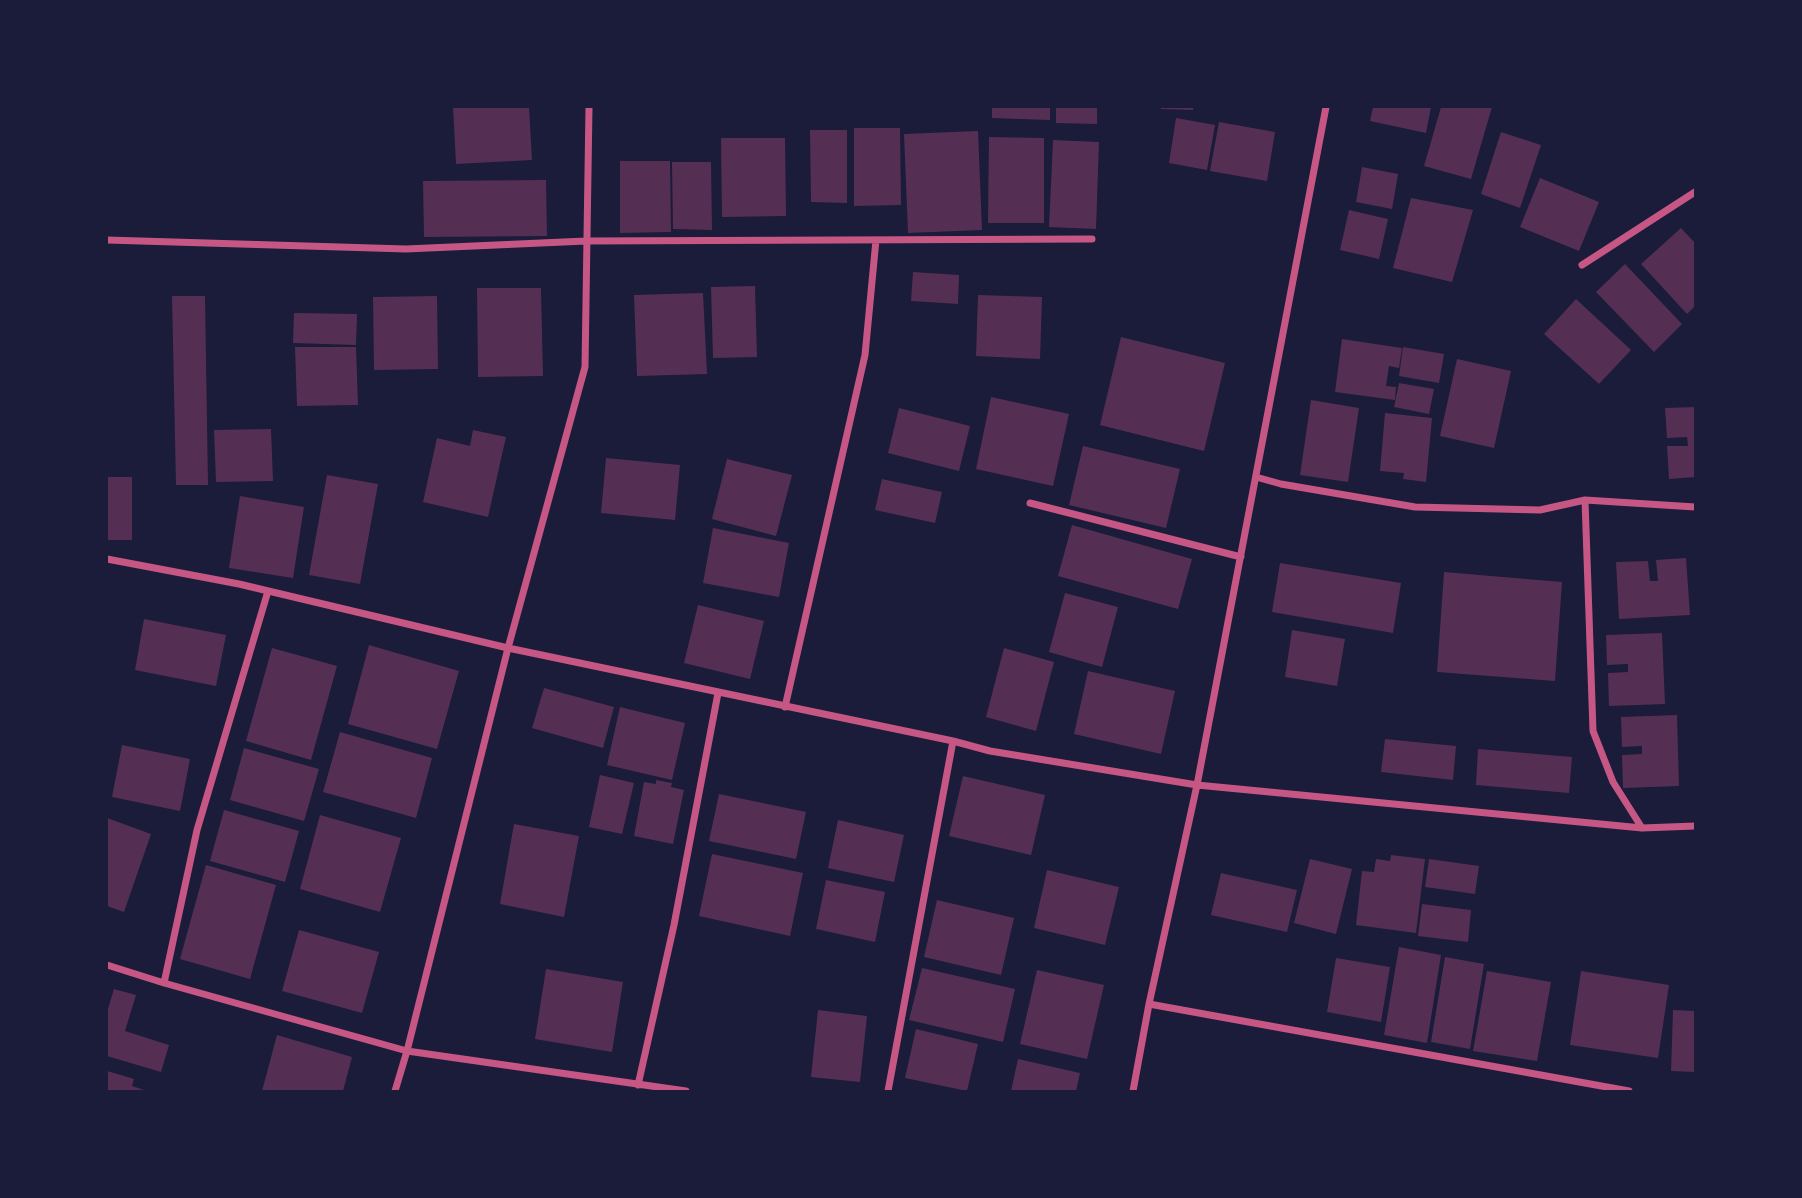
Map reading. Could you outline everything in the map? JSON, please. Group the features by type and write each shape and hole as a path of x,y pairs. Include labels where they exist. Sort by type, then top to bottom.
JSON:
{"street":[{"path":"395,1091 508,648 585,367 589,107"},
{"path":"1133,1091 1149,1004 1197,785 1326,107"},
{"path":"1582,265 1695,192"},
{"path":"107,240 406,248 586,241 1092,239"},
{"path":"786,707 865,355 876,240"},
{"path":"1255,477 1415,507 1540,510 1585,500 1695,507"},
{"path":"1585,500 1593,731 1613,782 1642,828"},
{"path":"1030,503 1241,557"},
{"path":"107,559 239,584 508,648 990,751 1197,785 1642,828 1695,826"},
{"path":"164,983 197,830 268,591"},
{"path":"638,1085 674,925 718,693"},
{"path":"888,1091 953,741"},
{"path":"107,965 407,1051 686,1091"},
{"path":"1149,1004 1629,1091"}],"building":[{"path":"453,107 529,107 532,160 456,164"},
{"path":"992,107 1050,107 1050,120 992,118"},
{"path":"1056,107 1097,107 1097,124 1056,123"},
{"path":"1193,107 1193,110 1161,109"},
{"path":"1373,107 1431,107 1426,133 1370,121"},
{"path":"1441,107 1492,107 1471,179 1424,166"},
{"path":"1176,118 1215,125 1207,170 1169,163"},
{"path":"1219,122 1275,132 1267,181 1210,171"},
{"path":"854,128 900,128 901,205 854,206"},
{"path":"810,130 847,130 847,203 811,202"},
{"path":"978,131 982,230 908,233 904,134"},
{"path":"1501,132 1541,145 1520,208 1481,194"},
{"path":"989,137 1044,138 1044,223 988,223"},
{"path":"721,138 785,138 786,216 722,217"},
{"path":"1053,140 1099,142 1096,229 1049,227"},
{"path":"620,161 670,161 671,232 620,233"},
{"path":"672,162 711,162 712,230 673,229"},
{"path":"1362,167 1398,174 1392,209 1356,202"},
{"path":"1540,178 1599,202 1579,251 1520,227"},
{"path":"546,180 547,236 424,237 423,181"},
{"path":"1411,198 1473,210 1452,282 1393,268"},
{"path":"1349,210 1388,219 1379,259 1340,250"},
{"path":"1681,228 1695,243 1695,306 1687,314 1641,264"},
{"path":"1625,264 1682,324 1654,352 1596,292"},
{"path":"913,272 959,275 958,304 911,301"},
{"path":"755,286 757,357 713,358 711,287"},
{"path":"477,288 541,288 543,376 478,377"},
{"path":"703,293 707,374 637,376 634,295"},
{"path":"978,295 1042,297 1040,359 976,356"},
{"path":"172,296 205,296 208,485 176,485"},
{"path":"437,296 438,369 374,370 373,297"},
{"path":"1576,299 1631,350 1599,384 1544,334"},
{"path":"294,313 357,314 356,345 293,343"},
{"path":"1121,337 1225,363 1204,451 1100,425"},
{"path":"1342,339 1402,348 1399,368 1389,366 1386,386 1396,387 1395,400 1335,392"},
{"path":"295,347 356,347 358,405 297,406"},
{"path":"1403,347 1444,354 1439,383 1399,376"},
{"path":"1457,359 1511,371 1494,448 1440,436"},
{"path":"1399,383 1434,389 1429,414 1394,407"},
{"path":"991,397 1069,414 1053,486 976,469"},
{"path":"1311,400 1359,408 1348,482 1300,475"},
{"path":"1695,407 1695,477 1669,479 1667,446 1688,446 1687,437 1667,438 1665,408"},
{"path":"899,408 970,426 959,471 888,453"},
{"path":"1385,413 1432,418 1426,482 1403,479 1404,473 1380,471"},
{"path":"271,429 273,481 216,482 214,430"},
{"path":"473,430 506,437 488,517 423,502 437,438 470,446"},
{"path":"1083,446 1180,469 1166,528 1069,505"},
{"path":"606,458 680,465 675,520 601,513"},
{"path":"727,459 792,475 776,536 712,519"},
{"path":"327,475 378,484 360,584 309,575"},
{"path":"107,477 132,477 132,540 107,540"},
{"path":"882,479 942,492 935,523 875,510"},
{"path":"240,496 304,507 293,578 229,568"},
{"path":"1072,525 1192,559 1178,609 1058,576"},
{"path":"713,528 789,543 779,597 703,583"},
{"path":"1686,558 1690,615 1619,619 1616,562 1648,561 1650,581 1658,581 1656,560"},
{"path":"1280,563 1401,583 1393,633 1272,612"},
{"path":"1444,572 1562,582 1555,681 1437,672"},
{"path":"1065,593 1118,607 1102,667 1049,652"},
{"path":"698,605 764,621 750,679 684,663"},
{"path":"144,619 226,635 216,686 135,670"},
{"path":"1292,630 1345,639 1337,686 1285,677"},
{"path":"1662,633 1665,704 1609,706 1608,673 1628,672 1628,664 1607,665 1606,635"},
{"path":"369,645 459,671 437,749 348,724"},
{"path":"272,648 337,666 311,760 246,741"},
{"path":"1004,648 1054,662 1036,731 986,717"},
{"path":"1088,671 1175,691 1161,754 1074,734"},
{"path":"544,688 614,707 603,748 532,728"},
{"path":"620,707 685,723 672,780 607,765"},
{"path":"1677,715 1679,786 1623,788 1622,755 1642,754 1642,746 1622,747 1621,717"},
{"path":"340,732 432,758 416,818 323,792"},
{"path":"1385,739 1456,746 1453,780 1381,772"},
{"path":"122,745 190,759 180,811 112,797"},
{"path":"244,748 319,769 304,821 230,800"},
{"path":"1478,749 1572,757 1569,793 1476,785"},
{"path":"600,775 634,783 622,834 589,827"},
{"path":"963,776 1045,795 1031,855 949,836"},
{"path":"656,780 672,783 671,787 684,790 673,844 634,836 644,782 656,784"},
{"path":"719,794 806,812 796,859 709,841"},
{"path":"224,810 299,831 285,882 210,861"},
{"path":"320,815 401,838 380,912 300,889"},
{"path":"107,818 151,834 124,912 107,906"},
{"path":"838,820 904,835 894,882 828,868"},
{"path":"514,824 579,836 564,917 500,904"},
{"path":"712,854 803,873 790,936 699,916"},
{"path":"1391,855 1425,859 1416,933 1356,925 1362,871 1374,872 1376,859 1390,861"},
{"path":"1310,859 1352,869 1336,934 1294,923"},
{"path":"1429,859 1479,866 1475,894 1425,887"},
{"path":"206,865 276,885 250,979 180,959"},
{"path":"1047,870 1119,887 1105,945 1034,928"},
{"path":"1221,873 1297,890 1287,932 1211,915"},
{"path":"826,880 885,892 875,942 816,929"},
{"path":"937,900 1014,918 1001,975 924,957"},
{"path":"1422,904 1471,910 1468,942 1418,936"},
{"path":"299,930 379,952 362,1013 282,991"},
{"path":"1399,947 1441,955 1427,1043 1384,1035"},
{"path":"1445,957 1484,964 1470,1049 1431,1042"},
{"path":"1336,958 1390,967 1381,1022 1327,1012"},
{"path":"922,968 1015,989 1003,1042 909,1020"},
{"path":"546,969 623,982 612,1052 535,1039"},
{"path":"1037,970 1104,985 1087,1059 1020,1044"},
{"path":"1487,971 1551,982 1537,1061 1473,1051"},
{"path":"1581,971 1669,985 1658,1058 1570,1045"},
{"path":"114,989 136,995 125,1031 169,1045 161,1072 107,1056 107,1012"},
{"path":"818,1010 867,1016 860,1082 811,1077"},
{"path":"1673,1010 1695,1011 1695,1072 1671,1071"},
{"path":"916,1029 978,1044 967,1091 905,1078"},
{"path":"277,1035 352,1057 343,1091 262,1091"},
{"path":"1018,1059 1080,1073 1076,1091 1011,1091"},
{"path":"107,1071 134,1079 132,1086 147,1091 107,1091"}]}
